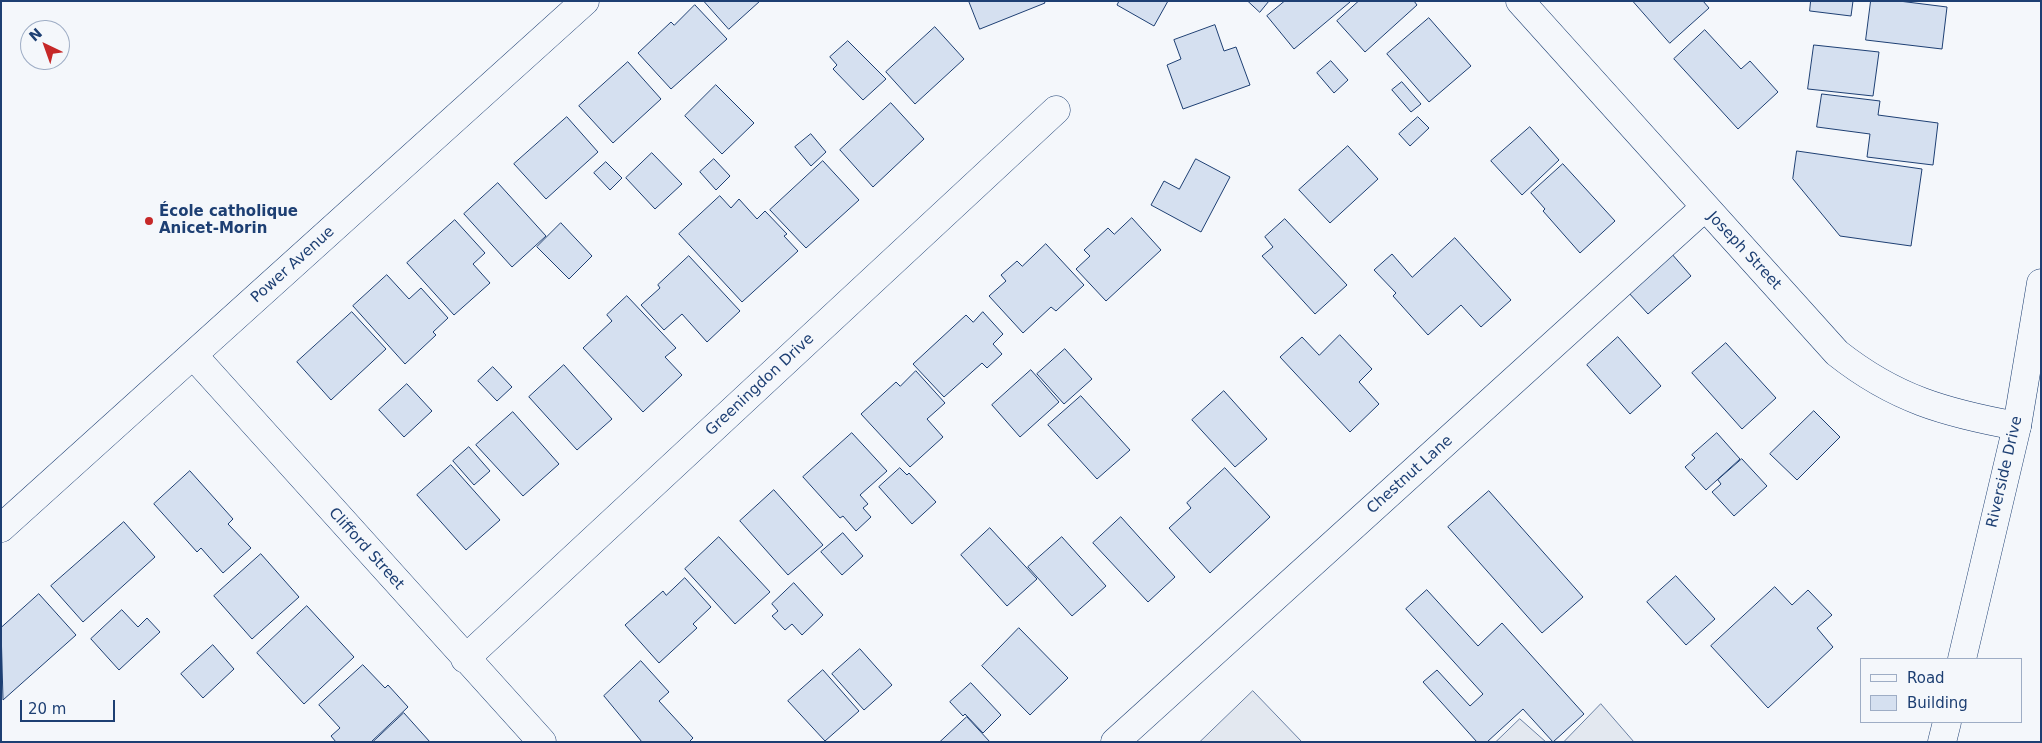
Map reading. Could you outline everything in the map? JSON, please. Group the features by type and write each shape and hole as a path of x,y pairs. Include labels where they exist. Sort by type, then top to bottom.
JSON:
{"street":[{"name":"Power Avenue","path":"1,528 585,1"},
{"name":"Joseph Street","path":"1520,1 1704,208 1838,353 1866,376 1901,394 1964,416 2017,426"},
{"name":"Greeningdon Drive","path":"465,659 1056,110"},
{"name":"Chestnut Lane","path":"1115,742 1704,208"},
{"name":"Riverside Drive","path":"1962,658 2017,426 2041,283"},
{"name":"Clifford Street","path":"193,355 465,659 542,742"},
{"path":"1942,742 1947,723"}],"shaded area":[{"path":"1253,691 1302,742 1200,742"},
{"path":"1601,704 1634,742 1564,742"},
{"path":"1520,719 1546,742 1496,742"}],"building":[{"path":"704,1 760,1 729,29"},
{"path":"969,1 1044,1 1045,3 980,29"},
{"path":"1119,1 1168,1 1154,26 1117,5"},
{"path":"1248,1 1269,1 1260,12"},
{"path":"1285,1 1350,2 1294,49 1267,16"},
{"path":"1359,1 1414,1 1417,5 1365,52 1337,21"},
{"path":"1633,1 1703,1 1709,8 1670,43"},
{"path":"1811,1 1853,1 1851,16 1810,11"},
{"path":"1871,1 1899,1 1947,7 1942,49 1866,40"},
{"path":"695,5 727,39 671,89 638,53 671,22 674,25"},
{"path":"1429,18 1471,66 1429,102 1387,54"},
{"path":"1215,25 1224,51 1236,47 1250,85 1183,109 1167,65 1181,59 1174,40"},
{"path":"935,27 964,59 915,104 886,72"},
{"path":"1705,30 1741,69 1750,61 1778,92 1738,129 1674,59"},
{"path":"848,41 886,79 863,100 833,69 837,65 830,57"},
{"path":"1814,45 1879,52 1873,96 1808,89"},
{"path":"1331,61 1348,80 1334,93 1317,73"},
{"path":"628,62 661,99 613,143 579,106"},
{"path":"1402,82 1421,104 1411,112 1392,90"},
{"path":"716,85 754,123 722,154 685,116"},
{"path":"1822,94 1880,101 1878,115 1938,123 1933,165 1867,157 1870,134 1817,127"},
{"path":"891,103 924,139 873,187 840,150"},
{"path":"567,117 598,152 546,199 514,164"},
{"path":"1418,117 1429,128 1410,146 1399,134"},
{"path":"1530,127 1559,160 1522,195 1491,161"},
{"path":"811,134 826,152 811,166 795,147"},
{"path":"1348,146 1378,179 1330,223 1299,190"},
{"path":"1797,151 1922,169 1911,246 1840,236 1793,179"},
{"path":"652,153 682,184 655,209 626,178"},
{"path":"714,159 730,176 716,190 700,172"},
{"path":"1196,159 1230,177 1201,232 1151,205 1164,181 1179,189"},
{"path":"823,161 859,200 806,248 770,210"},
{"path":"606,162 622,178 610,190 594,173"},
{"path":"1563,164 1615,221 1580,253 1543,211 1545,209 1531,193"},
{"path":"498,183 546,236 512,267 464,214"},
{"path":"720,196 731,208 739,199 757,219 765,211 787,234 784,236 798,251 742,302 679,234"},
{"path":"1132,218 1161,250 1106,301 1076,269 1090,256 1084,250 1108,228 1114,234"},
{"path":"1285,219 1347,285 1315,314 1262,256 1273,247 1265,237"},
{"path":"455,220 485,253 473,264 490,283 454,315 407,263"},
{"path":"561,223 592,256 569,279 537,247"},
{"path":"1455,238 1511,300 1481,327 1461,305 1428,335 1393,296 1396,293 1374,270 1392,254 1412,277"},
{"path":"1046,244 1084,285 1056,311 1051,307 1023,333 989,296 1006,281 1001,275 1017,261 1022,266"},
{"path":"1671,253 1691,276 1648,314 1628,292"},
{"path":"689,256 740,311 707,342 682,314 664,330 641,305 660,288 658,285"},
{"path":"387,275 409,299 421,288 448,318 433,332 436,335 405,364 353,306"},
{"path":"627,296 676,348 665,357 682,375 643,412 583,348 612,321 607,315"},
{"path":"352,312 386,349 331,400 297,362"},
{"path":"983,312 1003,334 993,344 1002,354 987,368 982,363 944,397 913,364 966,315 973,322"},
{"path":"1340,335 1372,369 1359,382 1379,404 1350,432 1280,357 1302,337 1319,355"},
{"path":"1618,337 1661,386 1630,414 1587,365"},
{"path":"1726,343 1776,398 1742,429 1692,373"},
{"path":"1065,349 1092,379 1064,404 1037,374"},
{"path":"564,365 612,419 577,450 529,397"},
{"path":"493,367 512,387 497,401 478,381"},
{"path":"1031,370 1059,402 1020,437 992,405"},
{"path":"916,371 945,403 927,419 943,437 910,467 861,414 896,382 900,386"},
{"path":"407,384 432,411 404,437 379,410"},
{"path":"1224,391 1267,439 1235,467 1192,420"},
{"path":"1081,396 1130,450 1097,479 1048,425"},
{"path":"1814,411 1840,437 1797,480 1770,454"},
{"path":"513,412 559,464 523,496 476,445"},
{"path":"852,433 887,471 860,495 868,504 863,508 871,517 856,531 843,516 840,518 803,477"},
{"path":"1717,433 1740,459 1706,490 1685,467 1695,458 1692,455"},
{"path":"469,447 490,471 474,485 453,461"},
{"path":"1742,459 1767,486 1734,516 1712,492 1721,484 1718,480"},
{"path":"451,465 500,520 466,550 417,495"},
{"path":"900,468 907,475 909,473 936,502 912,524 879,487"},
{"path":"1225,468 1270,517 1210,573 1169,528 1191,508 1187,503"},
{"path":"190,471 233,519 228,524 251,548 223,573 201,548 197,552 154,504"},
{"path":"774,490 823,545 788,575 740,521"},
{"path":"1489,491 1583,597 1542,633 1448,527"},
{"path":"1121,517 1175,577 1148,602 1093,543"},
{"path":"124,522 155,557 83,622 51,586"},
{"path":"990,528 1037,579 1007,606 961,555"},
{"path":"843,533 863,556 842,575 821,552"},
{"path":"719,537 770,592 735,624 685,569"},
{"path":"1062,537 1106,586 1072,616 1028,567"},
{"path":"261,554 299,597 252,639 214,596"},
{"path":"1676,576 1715,619 1686,645 1647,602"},
{"path":"685,578 711,607 693,624 697,628 659,663 625,625 663,591 666,595"},
{"path":"794,583 823,615 802,635 792,624 785,630 772,616 778,611 772,604"},
{"path":"1775,587 1792,605 1808,590 1832,615 1817,628 1833,647 1768,708 1711,646"},
{"path":"1427,590 1478,646 1502,623 1584,714 1553,742 1523,709 1487,742 1477,742 1423,682 1437,670 1470,706 1483,694 1406,609"},
{"path":"39,594 76,635 3,700 1,628"},
{"path":"307,606 354,657 304,704 257,653"},
{"path":"122,610 138,627 147,618 160,632 119,670 91,639"},
{"path":"1019,628 1068,678 1030,715 982,666"},
{"path":"213,645 234,669 203,698 181,674"},
{"path":"860,649 892,685 864,710 832,674"},
{"path":"641,661 669,692 659,701 693,738 689,742 642,742 604,696"},
{"path":"363,665 385,688 388,685 408,707 371,742 336,742 331,736 340,728 319,705"},
{"path":"823,670 859,711 825,741 788,701"},
{"path":"971,683 1001,715 983,733 965,714 963,716 950,702"},
{"path":"404,713 430,742 373,742"},
{"path":"967,717 990,742 940,742"}],"place":[{"name":"École catholique Anicet-Morin","path":"149,221"}]}
